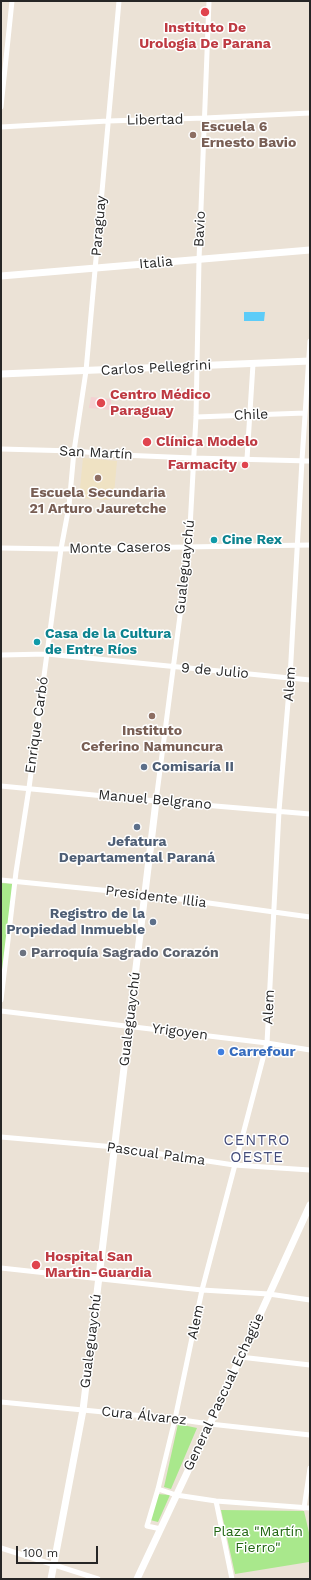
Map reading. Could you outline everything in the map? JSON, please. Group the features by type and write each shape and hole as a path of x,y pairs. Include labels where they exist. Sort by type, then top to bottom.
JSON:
{"street":[{"path":"1,107 12,1"},
{"name":"Paraguay","path":"74,451 86,371 119,1"},
{"name":"Bavio","path":"193,458 198,366 199,260 209,1"},
{"name":"Libertad","path":"1,127 310,113"},
{"name":"Italia","path":"1,276 310,250"},
{"name":"Alem","path":"161,1529 147,1526 158,1489 175,1419 202,1290 267,1043 280,811 290,678 310,341"},
{"name":"Carlos Pellegrini","path":"1,374 309,361"},
{"path":"247,459 252,364"},
{"name":"Chile","path":"196,417 305,413"},
{"name":"San Martín","path":"1,449 74,451 193,458 310,461"},
{"name":"Enrique Carbó","path":"1,1000 15,881 61,549 69,506 74,451"},
{"name":"Gualeguaychú","path":"51,1579 83,1410 130,1026 144,895 189,546 193,458"},
{"name":"Monte Caseros","path":"1,548 61,549 310,545"},
{"name":"9 de Julio","path":"1,655 47,654 310,680"},
{"name":"Manuel Belgrano","path":"1,786 310,814"},
{"name":"Presidente Illia","path":"1,880 144,895 310,917"},
{"name":"Yrigoyen","path":"1,1011 267,1043 310,1050"},
{"name":"Pascual Palma","path":"1,1137 115,1147 234,1164 310,1170"},
{"name":"General Pascual Echagüe","path":"137,1579 310,1205"},
{"path":"1,1268 202,1290 270,1294 310,1300"},
{"path":"240,1358 310,1365"},
{"name":"Cura Álvarez","path":"1,1402 175,1419 310,1435"},
{"path":"158,1489 176,1495 308,1509 310,1468"},
{"path":"216,1500 232,1579"},
{"path":"1,1548 98,1579"}],"shaded area":[{"name":"Centro Médico Paraguay","path":"91,397 111,399 111,410 89,408"},
{"name":"Escuela Secundaria 21 Arturo Jauretche","path":"83,458 117,461 114,494 108,500 79,498"}],"green space":[{"path":"1,883 16,884 1,982"},
{"path":"178,1424 197,1428 171,1489 164,1487"},
{"path":"157,1494 170,1495 158,1522 150,1520"},
{"name":"Plaza \"Martín Fierro\"","path":"221,1510 304,1511 310,1537 309,1562 235,1574"}],"water":[{"path":"244,312 265,312 264,321 244,321"}],"place":[{"name":"Instituto De Urologia De Parana","path":"205,12"},
{"name":"Escuela 6 Ernesto Bavio","path":"193,135"},
{"name":"Centro Médico Paraguay","path":"101,403"},
{"name":"Clínica Modelo","path":"147,442"},
{"name":"Farmacity","path":"245,465"},
{"name":"Escuela Secundaria 21 Arturo Jauretche","path":"98,478"},
{"name":"Cine Rex","path":"214,540"},
{"name":"Casa de la Cultura de Entre Ríos","path":"37,642"},
{"name":"Instituto Ceferino Namuncura","path":"152,716"},
{"name":"Comisaría II","path":"144,767"},
{"name":"Jefatura Departamental Paraná","path":"137,827"},
{"name":"Registro de la Propiedad Inmueble","path":"153,922"},
{"name":"Parroquía Sagrado Corazón","path":"23,953"},
{"name":"Carrefour","path":"221,1052"},
{"name":"Hospital San Martin-Guardia","path":"36,1265"}],"district":[{"name":"CENTRO OESTE","path":"257,1150"}]}
